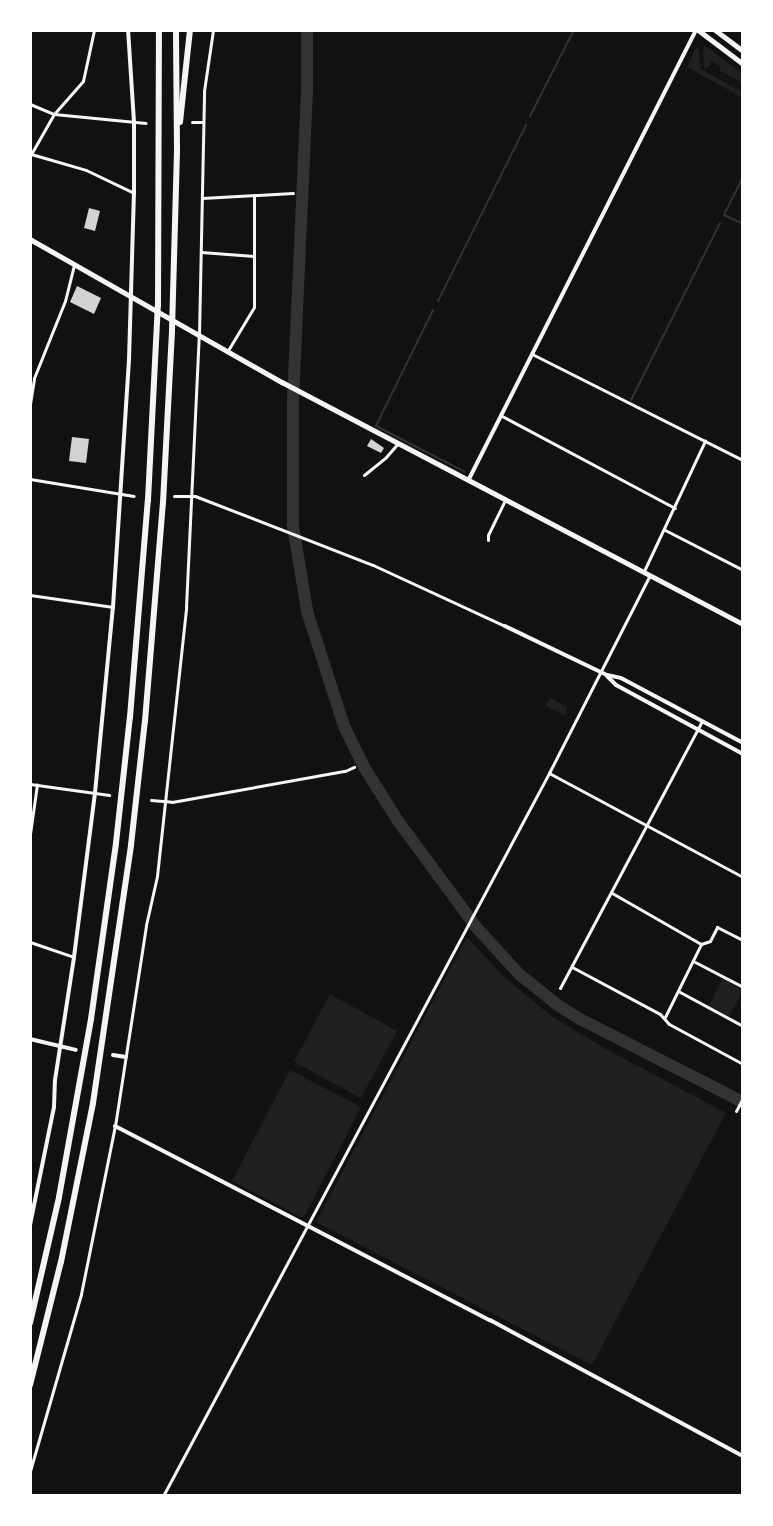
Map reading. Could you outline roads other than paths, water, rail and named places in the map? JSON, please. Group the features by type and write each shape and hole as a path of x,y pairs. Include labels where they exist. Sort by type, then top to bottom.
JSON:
{"highway":[{"path":"30,1323 59,1197 78,1097 111,878 130,717 147,511 158,305 159,30"},
{"path":"30,1385 70,1222 93,1102 130,856 154,624 172,330 177,149 176,30"},
{"path":"177,149 190,30"},
{"path":"697,30 743,63"},
{"path":"715,30 743,51"}],"main road":[{"path":"30,239 285,384 743,624"}],"street":[{"path":"94,30 82,81 54,114 30,155 86,170 134,193"},
{"path":"30,1225 54,1107 95,793 113,606 134,193 134,122 128,30"},
{"path":"30,1471 81,1294 115,1126 146,925 156,884 186,607 199,335 203,122 207,62 213,30"},
{"path":"469,479 697,30"},
{"path":"30,104 54,114 146,123"},
{"path":"192,122 203,122"},
{"path":"201,198 293,193"},
{"path":"227,352 254,307 255,195"},
{"path":"201,252 254,256"},
{"path":"30,404 32,377 65,301 74,264"},
{"path":"532,354 743,460"},
{"path":"500,415 675,508"},
{"path":"644,571 705,441"},
{"path":"364,475 386,457 399,442"},
{"path":"30,479 134,496"},
{"path":"174,496 190,496 376,567 604,674 621,678 743,743"},
{"path":"488,540 488,535 506,498"},
{"path":"665,530 743,570"},
{"path":"163,1496 476,908 604,674 650,574"},
{"path":"30,595 113,606"},
{"path":"604,674 616,685 743,754"},
{"path":"560,988 702,721"},
{"path":"151,800 166,801 334,773 354,767"},
{"path":"549,773 743,877"},
{"path":"30,784 110,795"},
{"path":"30,834 37,784"},
{"path":"612,893 701,944 710,941 717,927 743,940"},
{"path":"30,942 74,957"},
{"path":"665,1017 695,962 701,944"},
{"path":"695,962 743,987"},
{"path":"572,966 665,1017 669,1024 743,1064"},
{"path":"678,991 743,1026"},
{"path":"30,1039 76,1050"},
{"path":"112,1055 126,1057"},
{"path":"736,1110 743,1098"},
{"path":"115,1126 743,1456"}],"waterway":[{"path":"307,30 307,91 293,404 293,526 307,611 344,726 364,767 398,821 477,928 519,974 559,1006 580,1019 743,1102"},
{"path":"530,116 574,30"},
{"path":"438,301 526,125"},
{"path":"743,177 724,215 743,224"},
{"path":"631,400 720,223"},
{"path":"433,310 376,426 465,472"}]}
